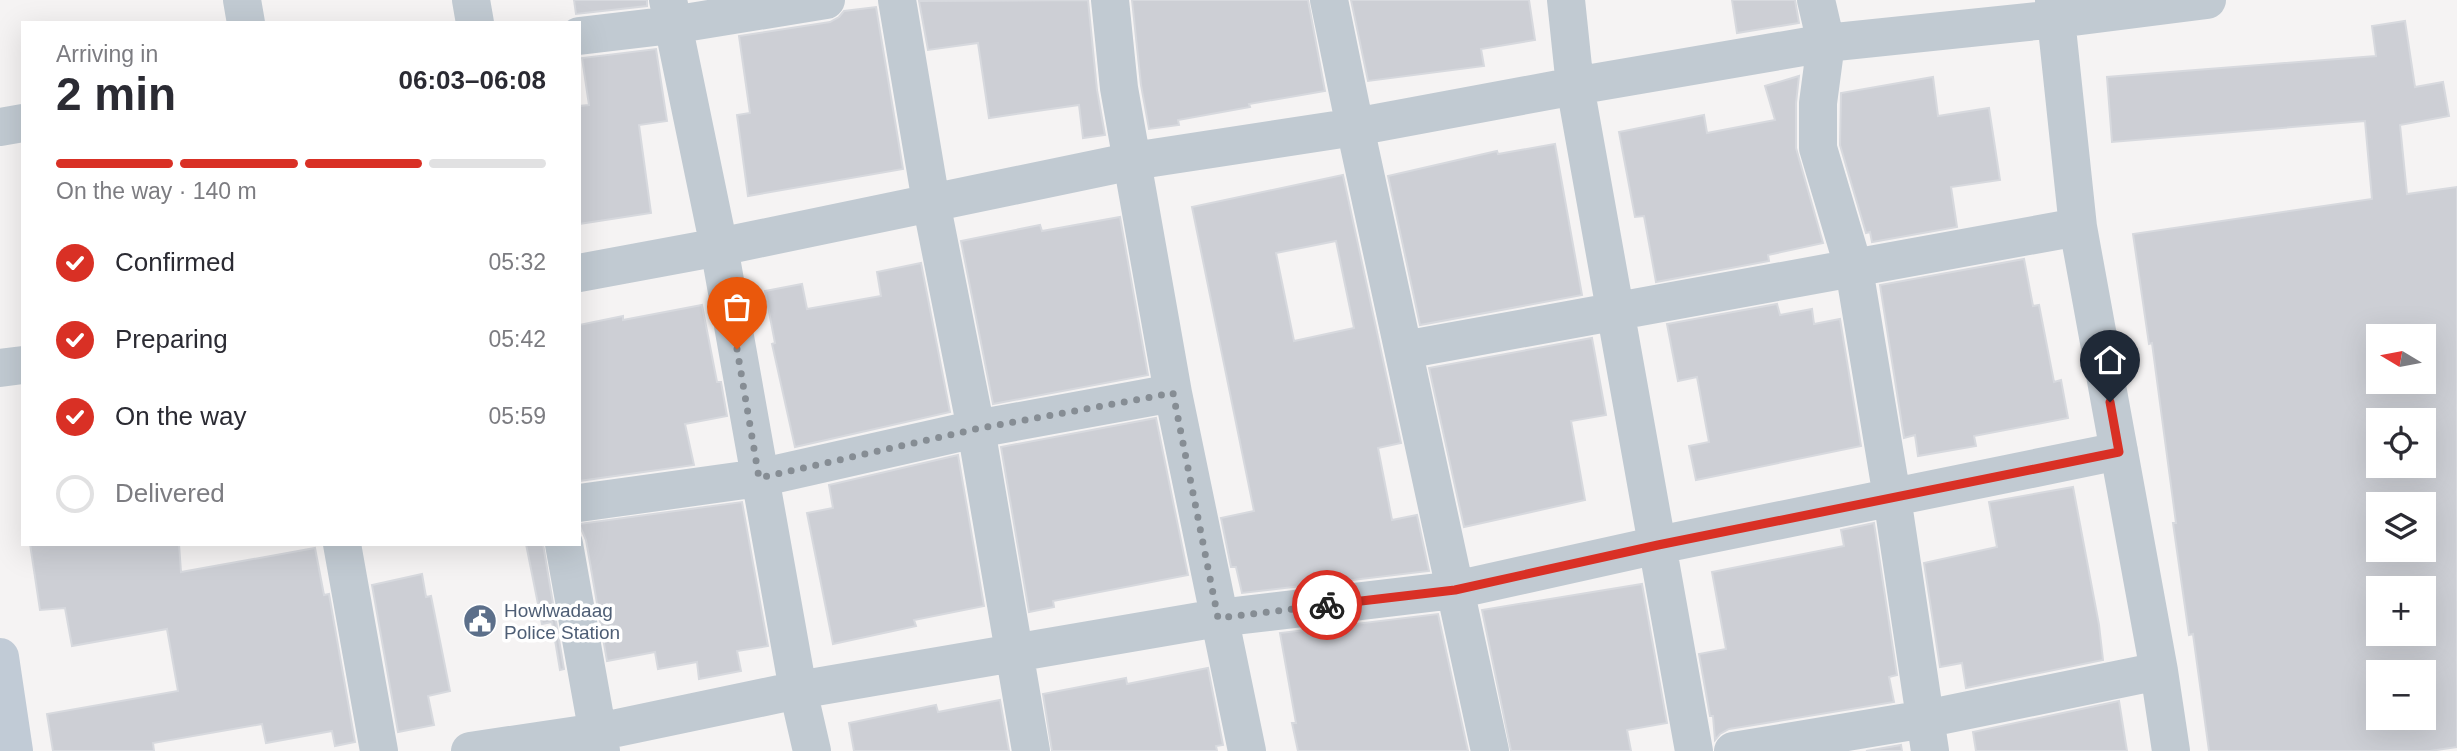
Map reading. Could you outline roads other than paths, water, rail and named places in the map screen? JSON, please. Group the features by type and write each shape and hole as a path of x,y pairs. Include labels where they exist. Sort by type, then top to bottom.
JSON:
{"main road":[{"path":"0,657 15,751"}],"street":[{"path":"242,0 246,21"},
{"path":"471,0 475,21"},
{"path":"581,35 670,13 826,0"},
{"path":"897,0 931,202 976,429 1031,751"},
{"path":"1110,0 1119,88 1173,393 1247,751"},
{"path":"1329,0 1490,751"},
{"path":"1566,0 1575,86 1694,751"},
{"path":"1816,0 1825,43 1818,103 1818,148 1854,269 1928,735"},
{"path":"581,273 719,247 1133,160 1355,127 1825,43 2055,10 2207,0"},
{"path":"2055,10 2078,227 2159,671 2171,751"},
{"path":"670,13 719,247 798,690 812,751"},
{"path":"0,127 21,123"},
{"path":"1404,351 2078,227"},
{"path":"0,368 21,365"},
{"path":"581,503 759,478 976,429 1173,393"},
{"path":"470,751 600,742 798,690 1218,618 1455,590 1658,545 2119,452"},
{"path":"342,546 379,751"},
{"path":"564,546 600,742"},
{"path":"1733,751 1928,735 2159,671"}],"place":[{"name":"Howlwadaag Police Station","path":"480,621"}]}
